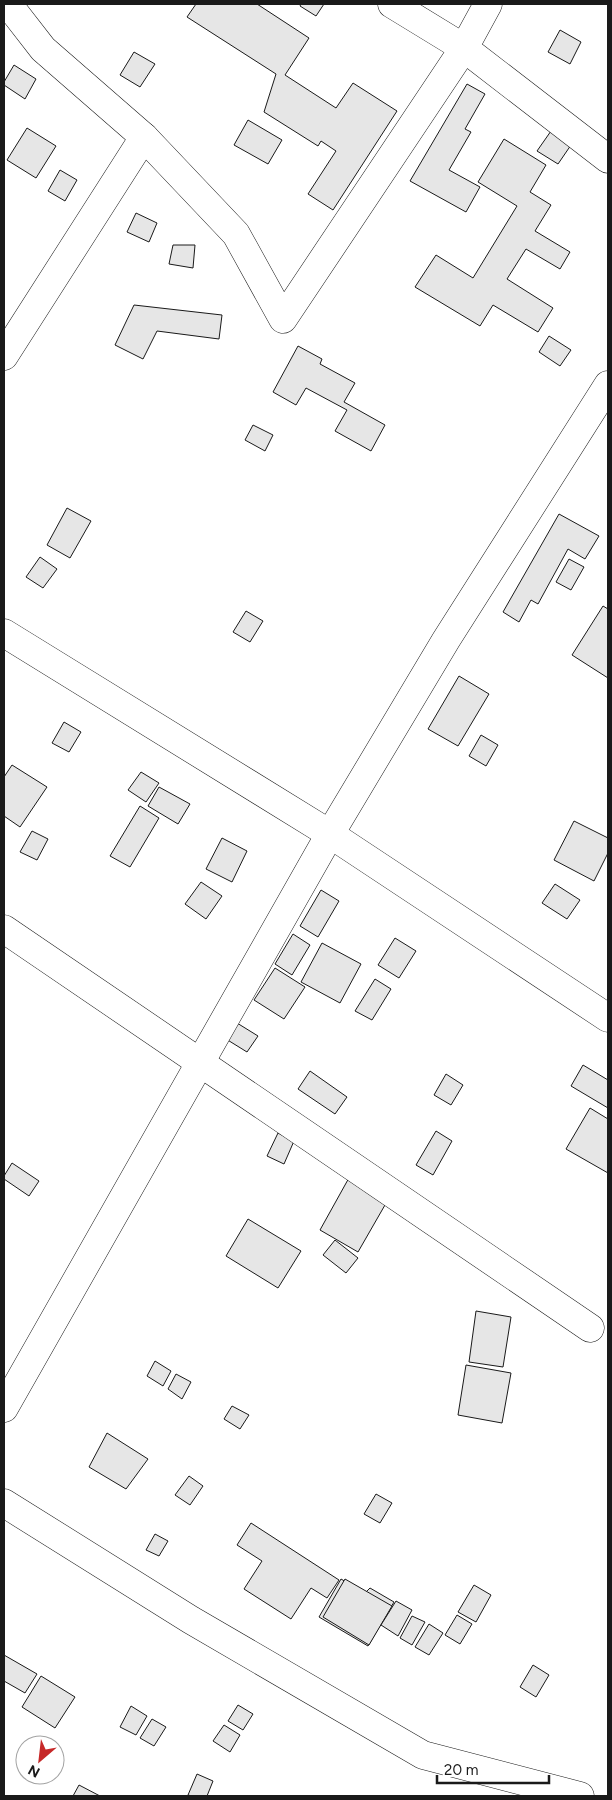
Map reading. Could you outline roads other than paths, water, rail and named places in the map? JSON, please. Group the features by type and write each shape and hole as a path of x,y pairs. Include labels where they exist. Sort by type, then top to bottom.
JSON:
{"street":[{"path":"8,4 43,49 144,137 236,234 283,320 464,48 488,4"},
{"path":"392,4 464,48 608,159"},
{"path":"4,356 144,137"},
{"path":"4,1408 330,834 446,640 608,384"},
{"path":"4,633 330,834 608,1018"},
{"path":"4,929 590,1328"},
{"path":"4,1503 191,1620 423,1755 580,1796"}]}
